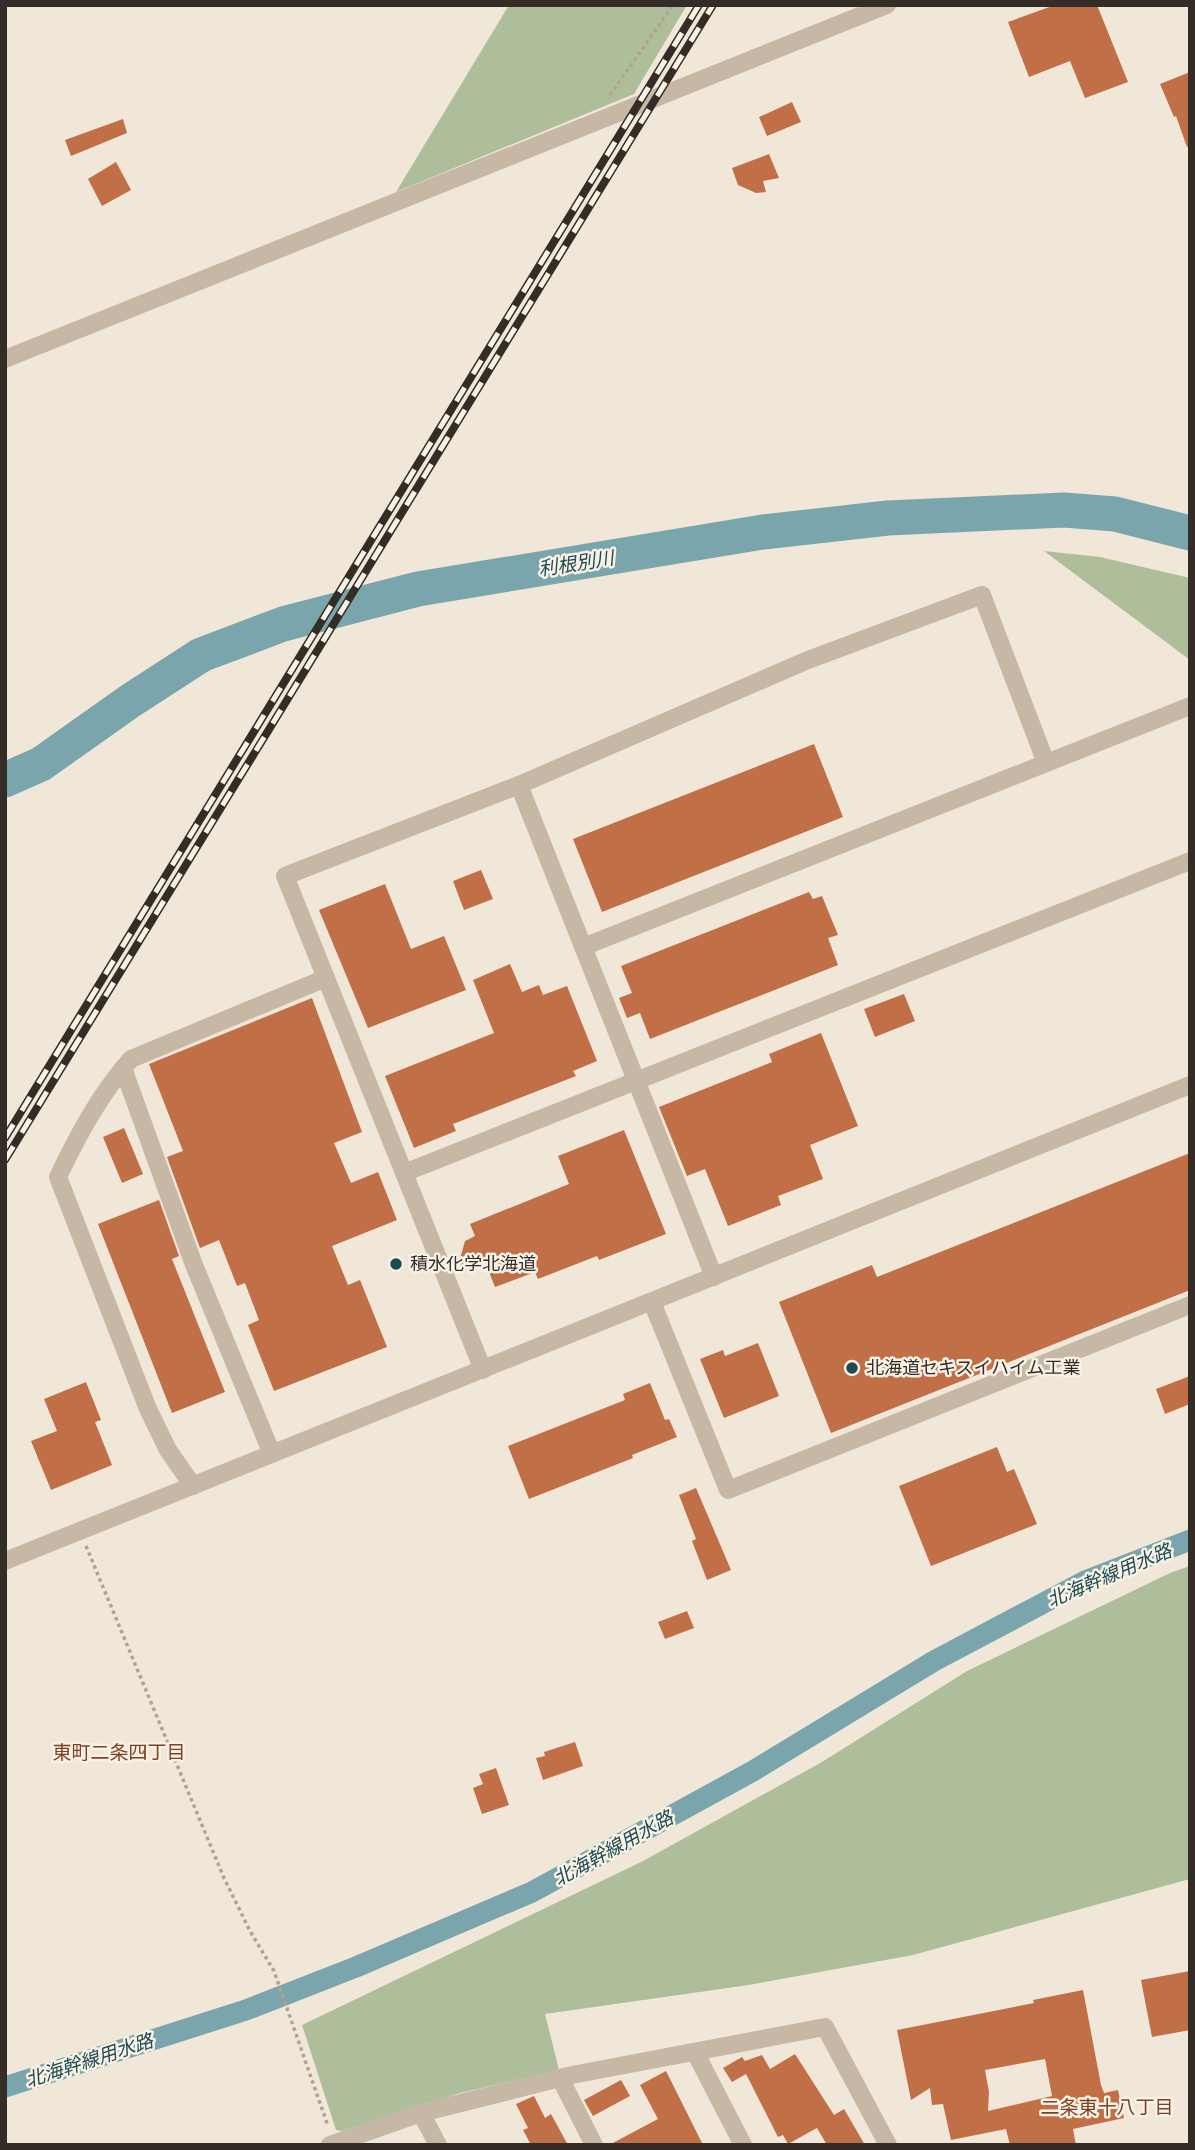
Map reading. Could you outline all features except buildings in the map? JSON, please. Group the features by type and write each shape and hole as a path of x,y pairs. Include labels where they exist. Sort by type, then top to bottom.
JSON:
{"street":[{"path":"5,359 887,5"},
{"path":"483,1370 285,876 519,785 808,660 982,595 1046,763"},
{"path":"583,947 1190,706"},
{"path":"519,785 714,1278"},
{"path":"404,1173 1190,862"},
{"path":"193,1486 168,1450 148,1409 58,1177 112,1081 131,1059 326,978"},
{"path":"123,1068 194,1265 271,1454"},
{"path":"5,1561 1190,1085"},
{"path":"652,1303 728,1490 1190,1305"},
{"path":"332,2144 421,2113 560,2078 825,2027 888,2145"},
{"path":"695,2052 743,2145"},
{"path":"560,2078 594,2145"},
{"path":"421,2113 438,2145"}],"path":[{"path":"591,123 673,5"},
{"path":"80,1531 224,1878 250,1931 274,1971 332,2144"}],"green space":[{"path":"509,5 687,5 634,94 396,192"},
{"path":"1044,551 1100,557 1190,578 1190,660"},
{"path":"1190,1566 1190,1879 913,1955 749,1985 545,2014 559,2070 460,2093 342,2131 336,2130 302,2025 643,1861 822,1762 967,1671 1170,1573"}],"waterway":[{"name":"利根別川","path":"5,780 41,764 201,655 283,624 418,589 763,532 888,518 1064,510 1115,514 1190,533"},
{"name":"北海幹線用水路","path":"5,2087 246,2010 356,1967 532,1892 753,1771 934,1661 1085,1581 1190,1540"}],"railway":[{"path":"5,1138 699,5"},
{"path":"5,1160 713,5"}],"place":[{"name":"積水化学北海道","path":"396,1264"},
{"name":"北海道セキスイハイム工業","path":"852,1368"}],"district":[{"name":"東町二条四丁目","path":"119,1752"},
{"name":"二条東十八丁目","path":"1107,2107"}]}
